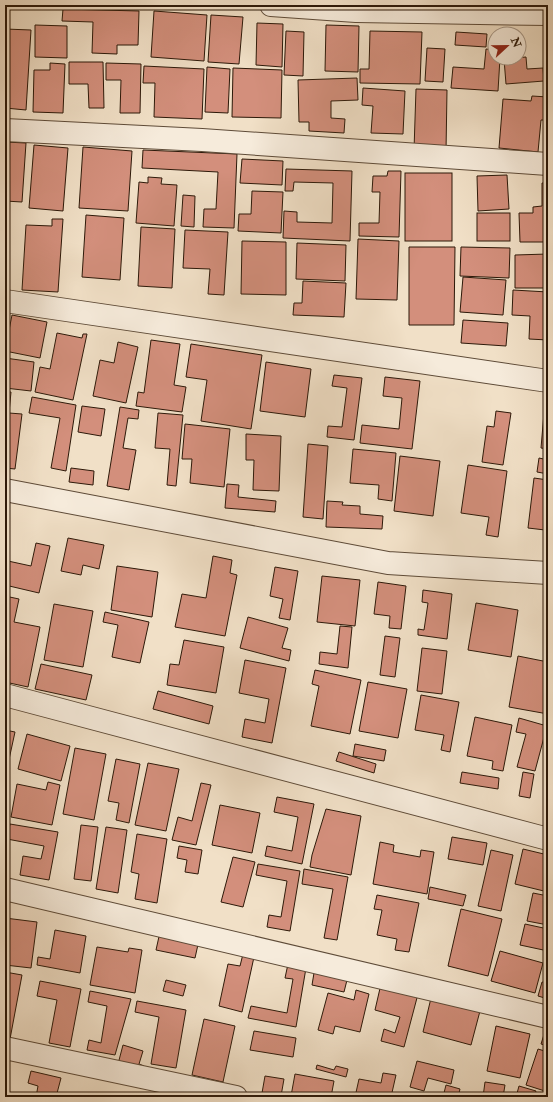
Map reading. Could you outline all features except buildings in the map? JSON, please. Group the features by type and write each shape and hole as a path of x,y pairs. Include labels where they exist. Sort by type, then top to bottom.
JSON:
{"street":[{"path":"272,5 356,11 548,14"},
{"path":"5,130 202,140 548,164"},
{"path":"5,301 548,381"},
{"path":"5,490 388,563 548,573"},
{"path":"5,695 548,839"},
{"path":"5,889 548,1016"},
{"path":"5,1048 236,1097"}]}
